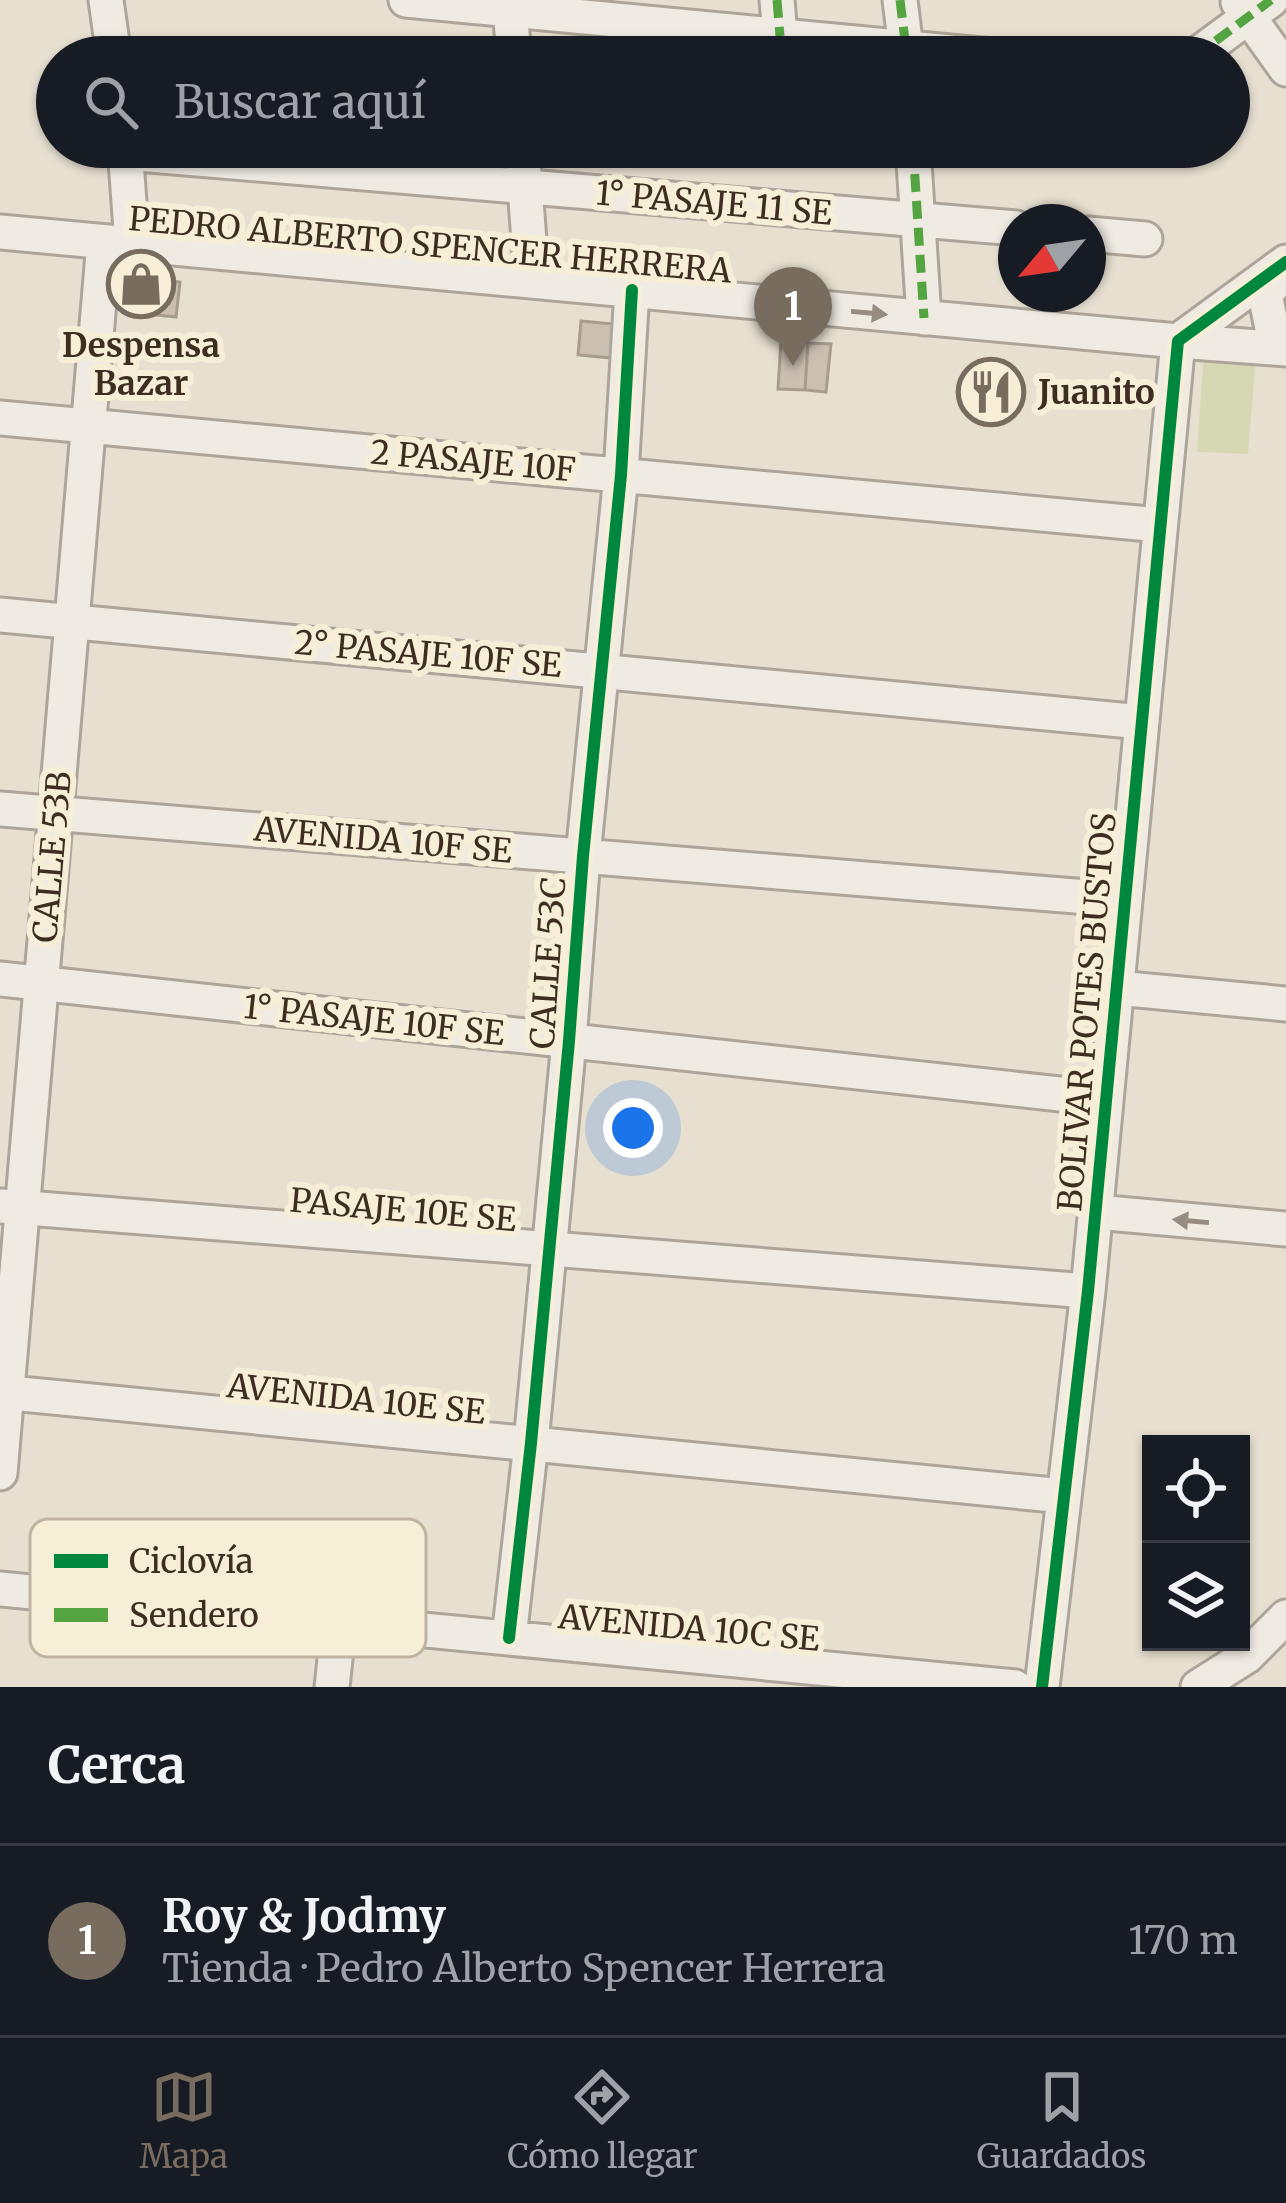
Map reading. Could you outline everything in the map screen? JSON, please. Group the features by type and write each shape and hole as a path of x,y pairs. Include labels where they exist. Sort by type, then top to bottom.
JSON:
{"street":[{"path":"106,0 111,36"},
{"path":"424,1 618,11 781,36 777,0"},
{"path":"900,0 905,36"},
{"path":"1218,36 1252,6 1286,69"},
{"path":"510,8 512,36"},
{"name":"CALLE 53B","path":"0,1473 11,1207 41,983 88,426 118,243 124,168"},
{"name":"1° PASAJE 11 SE","path":"320,168 998,227"},
{"path":"524,168 532,281"},
{"path":"914,168 924,318"},
{"name":"PEDRO ALBERTO SPENCER HERRERA","path":"0,232 1286,349"},
{"path":"1106,235 1145,238"},
{"path":"1286,267 1265,294 1273,333 1286,337"},
{"path":"1178,341 1286,267"},
{"name":"CALLE 53C","path":"509,1638 621,475 632,290"},
{"name":"BOLIVAR POTES BUSTOS","path":"1042,1687 1096,1212 1178,341"},
{"name":"2 PASAJE 10F","path":"0,418 1160,525"},
{"name":"2° PASAJE 10F SE","path":"0,615 1142,722"},
{"name":"AVENIDA 10F SE","path":"0,809 1125,900"},
{"name":"1° PASAJE 10F SE","path":"0,979 1106,1100"},
{"path":"1117,988 1286,1004"},
{"name":"PASAJE 10E SE","path":"11,1207 1088,1291"},
{"path":"1096,1212 1286,1229"},
{"name":"AVENIDA 10E SE","path":"3,1393 1064,1496"},
{"name":"AVENIDA 10C SE","path":"0,1588 30,1591"},
{"path":"1198,1687 1247,1656 1286,1617"},
{"name":"AVENIDA 10C SE","path":"426,1630 509,1638 743,1674 1015,1687"},
{"path":"332,1687 335,1657"}],"green space":[{"path":"1204,353 1256,357 1248,454 1197,452"}],"building":[{"path":"132,276 180,282 176,317 127,312"},
{"path":"581,321 614,324 612,358 578,355"},
{"path":"781,341 808,343 805,390 778,389"},
{"path":"808,343 831,344 826,392 805,390"},
{"name":"Juanito","path":"983,363 1002,364 1000,421 981,420"}],"marked path":[{"path":"777,0 780,36"},
{"path":"900,0 904,36"},
{"path":"1222,36 1271,0"},
{"path":"914,168 924,318"}],"cycle path":[{"path":"1042,1687 1088,1291 1178,341 1286,262"},
{"path":"509,1638 621,475 632,290"}],"place":[{"name":"Despensa Bazar","path":"141,284"},
{"name":"Roy & Jodmy","path":"793,366"},
{"name":"Juanito","path":"991,392"}]}
